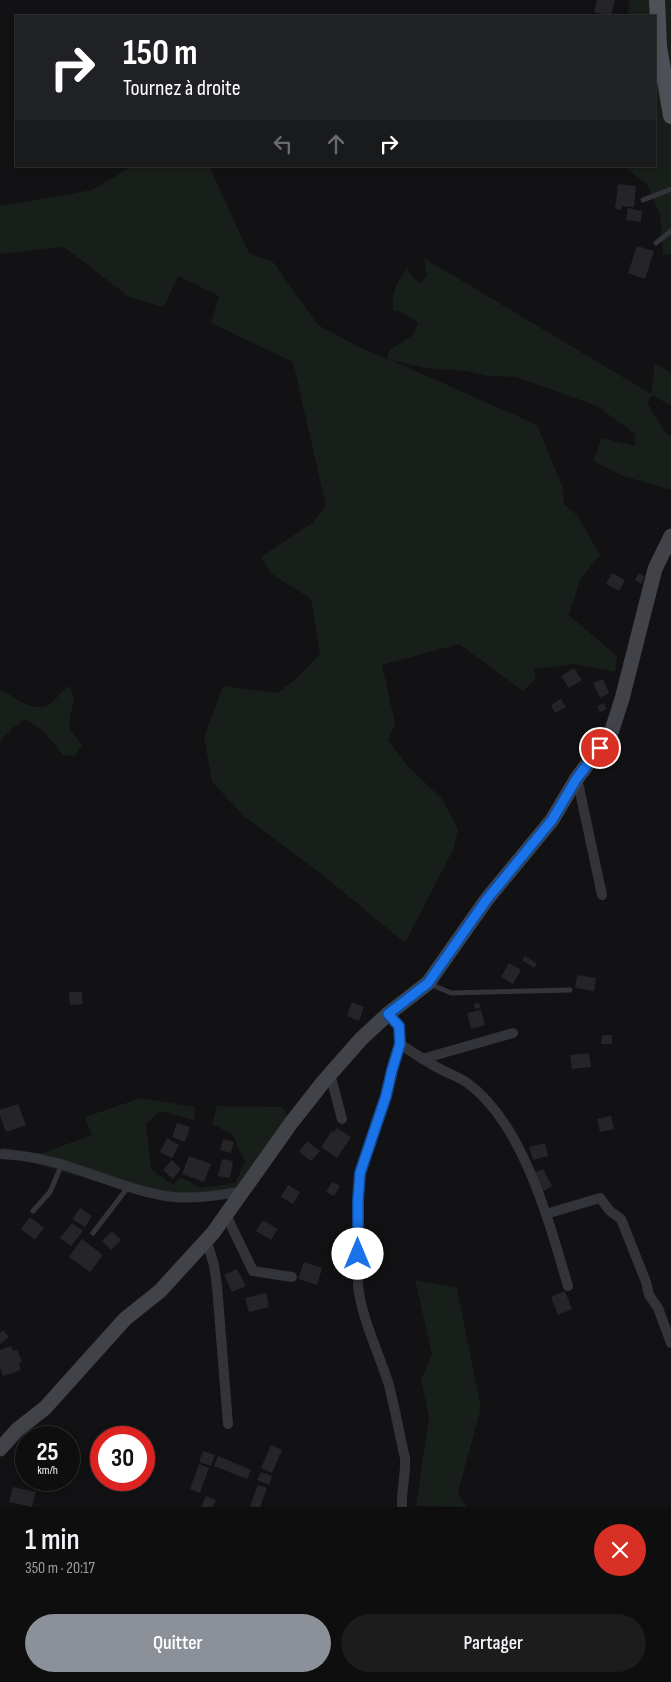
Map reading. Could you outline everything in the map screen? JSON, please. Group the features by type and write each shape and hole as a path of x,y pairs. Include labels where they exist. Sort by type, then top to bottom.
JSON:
{"main road":[{"path":"657,0 663,87 671,116"}],"street":[{"path":"0,1448 17,1430 45,1408 125,1319 160,1291 213,1233 291,1123 330,1074 361,1039 388,1014 428,983 487,899 552,820 577,778 611,733 622,699 655,569 671,536"},
{"path":"577,778 602,895"},
{"path":"388,1014 399,1026 400,1044 386,1096 358,1182 358,1286 362,1308 388,1384 405,1458 406,1470 402,1507"},
{"path":"422,1059 513,1033"},
{"path":"400,1044 422,1059 465,1082 492,1107 505,1124 530,1174 546,1214 568,1286"},
{"path":"330,1074 342,1119"},
{"path":"0,1154 24,1155 62,1164 129,1186 172,1197 200,1198 243,1191"},
{"path":"546,1214 600,1198 610,1211 621,1219 649,1294 658,1308 671,1343"},
{"path":"226,1215 253,1271 292,1277"},
{"path":"206,1239 214,1265 217,1286 228,1424"}],"lane":[{"path":"643,200 671,189"},
{"path":"656,244 671,231"},
{"path":"428,983 450,993 570,990"},
{"path":"33,1211 50,1192 62,1164"},
{"path":"93,1233 129,1186"}],"shaded area":[{"path":"629,0 671,0 671,254 663,255 660,214 647,185 625,167 656,167 656,15 628,15"},
{"path":"130,167 209,167 249,253 273,262 318,325 357,346 387,359 390,350 414,334 418,323 402,312 393,310 393,298 398,283 407,268 413,278 421,283 427,276 424,258 651,394 655,363 671,373 671,406 652,395 647,403 667,434 671,435 671,490 623,476 593,461 602,438 635,446 635,434 597,406 516,377 488,376 466,371 425,368 391,360 537,425 563,488 564,504 577,515 600,555 580,580 569,615 617,656 615,672 575,664 534,669 536,678 523,691 459,644 382,665 395,723 388,740 406,764 442,799 458,829 453,850 405,943 324,876 244,816 212,782 204,737 223,686 277,693 295,680 320,654 311,599 272,574 261,557 312,523 326,506 293,362 211,323 219,296 178,276 164,307 129,297 64,247 0,254 0,206 92,190"},
{"path":"70,686 74,701 69,728 82,746 74,756 63,755 46,734 26,719 14,727 0,741 0,689 30,706 43,707 50,704 63,690"},
{"path":"141,1098 195,1107 194,1120 160,1111 146,1124 151,1169 173,1185 180,1177 201,1188 235,1183 245,1162 232,1134 212,1124 217,1106 282,1107 290,1120 245,1187 228,1195 166,1202 2,1154 2,1147 40,1154 92,1135 85,1117"},
{"path":"415,1280 457,1288 481,1408 458,1492 466,1507 416,1506 429,1417 421,1379 432,1354"}],"building":[{"path":"597,0 615,0 611,15 594,12"},
{"path":"618,184 636,186 634,207 622,206 621,210 615,209"},
{"path":"628,208 642,211 641,222 626,220"},
{"path":"637,246 654,251 645,279 628,273"},
{"path":"612,573 625,580 619,591 606,584"},
{"path":"639,573 645,577 641,584 635,580"},
{"path":"574,668 582,680 569,688 561,676"},
{"path":"603,679 609,693 600,698 593,683"},
{"path":"561,699 566,707 555,713 551,705"},
{"path":"604,703 607,709 600,712 597,706"},
{"path":"525,956 537,964 534,968 522,960"},
{"path":"509,963 521,970 513,984 501,977"},
{"path":"577,975 596,978 594,991 575,988"},
{"path":"69,992 82,992 83,1004 70,1005"},
{"path":"352,1002 364,1007 359,1021 347,1016"},
{"path":"479,1003 480,1008 475,1009 474,1004"},
{"path":"481,1010 485,1025 471,1029 467,1013"},
{"path":"602,1035 612,1035 612,1044 601,1044"},
{"path":"589,1053 591,1067 572,1069 570,1055"},
{"path":"18,1104 26,1125 6,1132 0,1110"},
{"path":"611,1116 614,1129 600,1132 597,1119"},
{"path":"177,1123 190,1127 185,1142 172,1137"},
{"path":"337,1128 351,1137 337,1158 321,1147 332,1131 334,1132"},
{"path":"167,1138 179,1145 172,1158 160,1152"},
{"path":"223,1139 234,1142 231,1153 220,1150"},
{"path":"307,1141 320,1151 311,1161 299,1152"},
{"path":"545,1143 548,1156 533,1160 529,1147"},
{"path":"189,1156 211,1164 204,1182 182,1174"},
{"path":"222,1159 233,1161 230,1178 218,1176"},
{"path":"172,1160 181,1169 173,1179 163,1170"},
{"path":"543,1169 552,1186 542,1192 532,1174"},
{"path":"332,1182 340,1186 334,1196 326,1192"},
{"path":"288,1185 300,1192 293,1204 281,1197"},
{"path":"80,1208 92,1216 85,1227 72,1219"},
{"path":"30,1217 44,1228 35,1240 21,1229"},
{"path":"263,1220 278,1229 271,1240 256,1231"},
{"path":"72,1223 83,1231 71,1246 60,1238"},
{"path":"112,1231 121,1240 111,1250 102,1241"},
{"path":"82,1239 103,1255 90,1272 69,1257"},
{"path":"304,1262 322,1268 317,1285 298,1279"},
{"path":"237,1269 246,1286 232,1292 224,1275"},
{"path":"565,1291 572,1309 558,1315 551,1297"},
{"path":"266,1293 269,1307 249,1312 245,1298"},
{"path":"3,1330 9,1337 0,1344 0,1333"},
{"path":"11,1346 13,1351 17,1349 22,1362 19,1363 21,1370 3,1376 0,1368 0,1350"},
{"path":"271,1445 282,1450 272,1473 261,1468"},
{"path":"203,1451 215,1455 211,1466 199,1462"},
{"path":"218,1456 251,1470 247,1479 214,1466"},
{"path":"199,1464 209,1468 200,1493 190,1489"},
{"path":"261,1472 272,1476 269,1485 257,1480"},
{"path":"258,1485 267,1488 260,1507 253,1507 250,1506"},
{"path":"13,1487 15,1487 15,1491 36,1492 32,1507 9,1502"},
{"path":"206,1496 216,1500 213,1507 201,1507"}],"route":[{"path":"358,1254 358,1182 386,1096 400,1044 399,1026 388,1014 428,983 487,899 552,820 577,778 600,748"}]}
